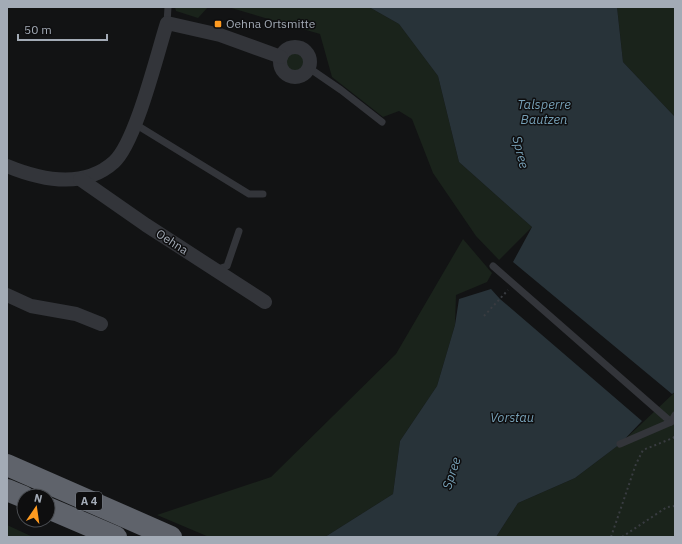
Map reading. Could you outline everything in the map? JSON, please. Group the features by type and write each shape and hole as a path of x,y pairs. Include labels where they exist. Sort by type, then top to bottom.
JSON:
{"highway":[{"name":"A 4","path":"7,465 171,537"},
{"name":"A 4","path":"56,511 116,537"}],"street":[{"path":"7,166 42,178 80,179 105,169 115,161 131,137 167,23 220,35 281,57"},
{"path":"296,47 300,48 307,54 309,59 306,72 297,77 287,75 280,67 281,57 286,50 296,47"},
{"name":"Oehna","path":"80,179 146,226 265,302"},
{"path":"7,295 32,306 76,314 101,324"}],"lane":[{"path":"167,23 168,7"},
{"path":"308,68 341,90 382,122"},
{"path":"135,124 249,194 263,194"},
{"path":"215,270 227,266 239,231"},
{"path":"493,266 670,422"},
{"path":"620,444 670,422 675,415"}],"path":[{"path":"484,316 513,284"},
{"path":"611,537 636,464 643,450 674,437"},
{"path":"622,537 667,507 675,506"}],"shaded area":[{"path":"175,7 208,7 198,18 176,11"},
{"path":"228,7 369,7 399,24 438,76 459,162 532,227 499,260 476,236 433,173 412,119 399,111 383,117 332,77 320,34"},
{"path":"617,7 675,7 675,117 623,62"},
{"path":"295,53 301,56 304,62 301,68 295,71 289,68 286,62 289,56"},
{"path":"463,239 492,273 487,282 456,295 455,325 437,386 400,441 393,494 325,537 209,537 157,515 271,477 396,354"},
{"path":"675,392 675,537 496,537 518,503 575,478 620,444"},
{"path":"7,525 33,537 7,537"}],"water":[{"name":"Talsperre Bautzen","path":"369,7 617,7 623,62 675,117 675,392 672,394 513,262 532,227 459,162 438,76 399,24"},
{"name":"Vorstau","path":"491,289 500,299 642,421 620,444 575,478 518,503 496,537 325,537 393,494 400,441 437,386 455,325 459,299"}],"place":[{"name":"Oehna Ortsmitte","path":"218,24"}],"water label":[{"name":"Spree","path":"521,152"},
{"name":"Spree","path":"451,473"}]}
